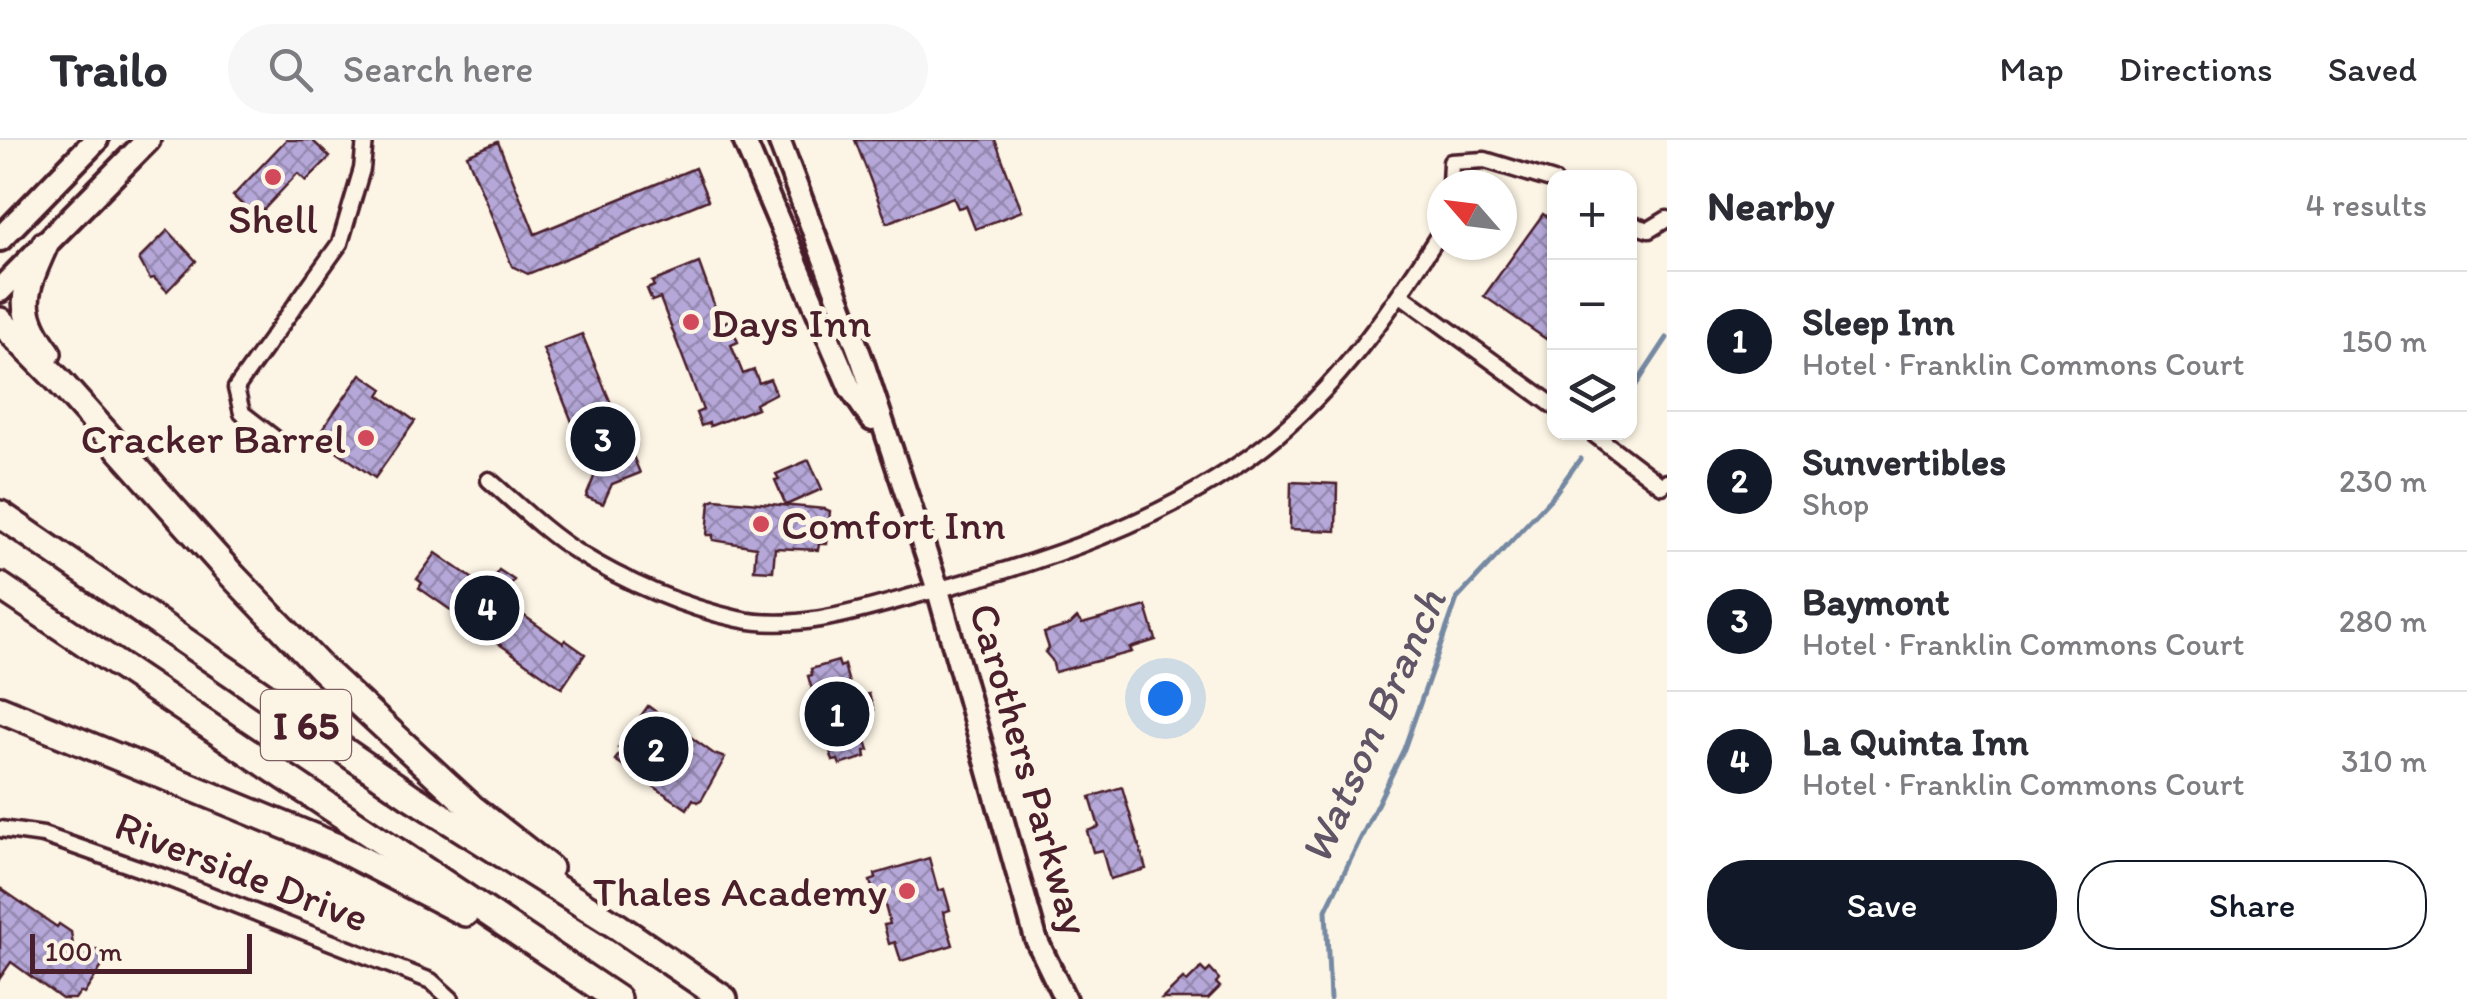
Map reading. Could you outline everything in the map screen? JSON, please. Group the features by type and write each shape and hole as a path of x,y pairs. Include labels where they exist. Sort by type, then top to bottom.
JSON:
{"highway":[{"path":"44,244 26,288 24,310 32,332 54,362 59,381"},
{"path":"0,321 320,668 471,807 617,926"},
{"name":"I 65","path":"0,514 410,796 617,926 724,999"},
{"name":"I 65","path":"0,586 617,999"},
{"path":"0,709 334,846 568,966"}],"main road":[{"path":"0,239 96,140"},
{"path":"0,290 148,140"},
{"name":"Carothers Parkway","path":"744,140 850,388 889,444"},
{"name":"Carothers Parkway","path":"780,140 862,360 938,590 1036,939 1066,999"}],"street":[{"path":"276,440 242,413 236,388 340,243 358,185 365,140"},
{"path":"1451,170 1452,162 1485,160 1547,179"},
{"path":"1637,226 1649,230 1667,219"},
{"path":"489,480 576,552 638,584 740,620 776,623 837,616 938,590 1107,534 1199,490 1265,445 1326,387 1401,295 1427,254"},
{"path":"1401,295 1547,401"},
{"path":"1602,440 1665,484"},
{"name":"Riverside Drive","path":"0,829 44,836 172,880 431,981 451,999"}],"building":[{"name":"Shell","path":"286,140 312,140 330,157 306,181 298,173 256,218 233,196"},
{"path":"855,140 995,140 1022,211 975,229 966,206 958,208 953,197 887,223"},
{"path":"498,142 535,234 695,168 708,200 528,274 512,266 467,155"},
{"path":"1543,214 1547,217 1546,339 1484,296 1510,260 1517,260 1517,250"},
{"path":"168,230 196,261 167,291 154,278 150,279 139,259"},
{"path":"699,263 721,324 729,320 738,342 731,345 743,374 754,370 759,383 770,379 776,393 755,404 757,408 710,426 701,426 696,413 703,410 660,298 652,301 647,289 654,286 652,282"},
{"path":"582,334 640,473 612,484 603,504 586,497 594,477 543,349"},
{"path":"361,374 383,389 379,395 415,421 375,478 317,437"},
{"path":"809,460 822,489 786,505 776,474"},
{"path":"1291,482 1337,484 1336,531 1290,529"},
{"path":"710,501 830,511 827,544 819,544 818,550 775,548 773,571 754,570 756,547 713,540 713,535 707,535"},
{"path":"436,553 486,588 499,570 514,580 500,599 585,654 562,688 419,588 422,583 417,579"},
{"path":"1146,606 1156,640 1130,648 1132,652 1055,672 1045,652 1049,648 1044,633 1070,625 1077,618 1082,624"},
{"path":"838,661 840,667 844,665 853,698 869,694 874,710 858,715 869,750 865,751 866,757 840,765 838,760 833,761 808,676 812,675 811,669"},
{"path":"648,706 725,758 702,799 693,799 687,809 615,760 622,751 618,748"},
{"path":"1122,787 1146,869 1110,879 1102,850 1093,852 1087,831 1099,827 1090,797"},
{"path":"929,858 938,891 944,889 950,910 943,912 953,945 901,961 895,942 889,944 884,925 890,924 883,898 876,901 870,881 876,879 875,874"},
{"path":"0,888 57,927 59,924 71,932 74,952 96,949 108,957 84,994 62,999 11,962 0,978"},
{"path":"1201,968 1206,973 1210,969 1219,979 1216,983 1220,987 1208,999 1162,999 1183,979 1187,982"}],"waterway":[{"name":"Watson Branch","path":"1637,383 1667,338"},
{"name":"Watson Branch","path":"1330,999 1326,910 1404,749 1457,599 1553,496 1580,459"}],"place":[{"name":"Shell","path":"273,177"},
{"name":"Days Inn","path":"691,322"},
{"name":"Cracker Barrel","path":"366,438"},
{"name":"Baymont","path":"603,439"},
{"name":"Comfort Inn","path":"761,524"},
{"name":"La Quinta Inn","path":"487,608"},
{"name":"Sleep Inn","path":"837,714"},
{"name":"Sunvertibles","path":"656,749"},
{"name":"Thales Academy","path":"907,891"}]}
